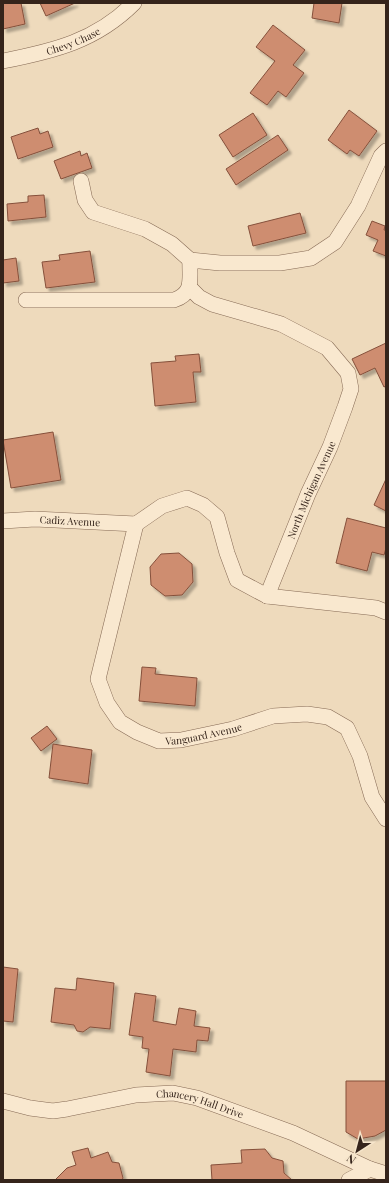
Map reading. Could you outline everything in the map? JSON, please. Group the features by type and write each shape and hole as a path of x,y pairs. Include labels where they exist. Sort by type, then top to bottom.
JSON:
{"street":[{"name":"Chevy Chase","path":"3,61 47,52 88,37 120,16 134,3"},
{"path":"81,181 85,200 93,212 145,230 172,244 190,260 220,263 280,263 311,258 336,242 358,206 380,156 386,151"},
{"path":"26,300 174,300 182,297 190,288 190,260"},
{"name":"North Michigan Avenue","path":"190,288 199,297 212,304 281,324 327,348 348,373 352,389 330,447 308,494 267,596"},
{"path":"136,524 162,506 187,498 203,505 217,517 227,553 237,580 267,596 376,608 386,612"},
{"name":"Cadiz Avenue","path":"3,521 35,520 136,524"},
{"name":"Vanguard Avenue","path":"136,524 98,679 108,703 120,722 137,732 159,741 181,740 233,729 273,716 307,714 328,717 347,728 360,756 372,797 386,819"},
{"name":"Chancery Hall Drive","path":"3,1101 30,1108 53,1110 67,1109 136,1095 172,1093 197,1098 293,1133 370,1169 386,1174"},
{"path":"349,1180 370,1169"}],"building":[{"path":"3,3 21,3 25,24 3,29"},
{"path":"40,3 75,3 46,16"},
{"path":"314,3 342,3 339,23 312,18"},
{"path":"273,25 305,50 293,65 304,73 286,97 278,91 267,105 250,93 275,61 256,47"},
{"path":"349,110 377,131 359,156 350,150 347,154 328,140"},
{"path":"253,113 267,135 233,157 219,135"},
{"path":"38,128 40,134 48,131 53,147 18,159 11,137"},
{"path":"278,135 288,150 236,185 226,169"},
{"path":"80,151 81,156 87,153 92,168 61,179 54,161"},
{"path":"44,195 46,217 8,221 7,204 28,202 28,196"},
{"path":"300,213 306,233 253,246 248,226"},
{"path":"372,221 385,226 386,256 373,251 378,240 366,235"},
{"path":"90,251 95,282 46,288 42,262 60,260 59,255"},
{"path":"16,258 19,281 3,283 3,260"},
{"path":"386,343 386,386 384,387 375,368 360,375 352,359"},
{"path":"199,354 201,372 193,372 196,402 155,406 151,363 176,361 175,356"},
{"path":"53,432 61,480 11,488 3,440"},
{"path":"386,479 386,511 374,505"},
{"path":"347,518 386,528 386,548 384,555 372,552 367,571 336,563"},
{"path":"179,553 192,564 193,582 182,595 165,596 151,585 150,567 161,554"},
{"path":"142,667 156,668 155,674 197,678 195,706 139,701"},
{"path":"47,726 57,739 41,751 31,738"},
{"path":"53,744 92,750 88,784 49,778"},
{"path":"3,967 18,969 13,1022 3,1021"},
{"path":"77,978 114,983 110,1029 90,1027 83,1032 77,1031 74,1025 51,1022 55,988 76,990"},
{"path":"135,993 156,996 153,1021 176,1025 179,1008 196,1011 194,1026 210,1028 208,1041 197,1040 196,1052 173,1049 170,1076 146,1072 149,1049 142,1048 143,1037 129,1035"},
{"path":"346,1081 386,1081 386,1130 375,1136 358,1139 346,1132"},
{"path":"88,1148 91,1158 108,1152 112,1162 119,1163 123,1178 122,1180 55,1180 67,1168 76,1165 72,1152"},
{"path":"265,1149 272,1158 283,1161 284,1173 292,1180 212,1180 211,1165 242,1163 241,1150"}]}
